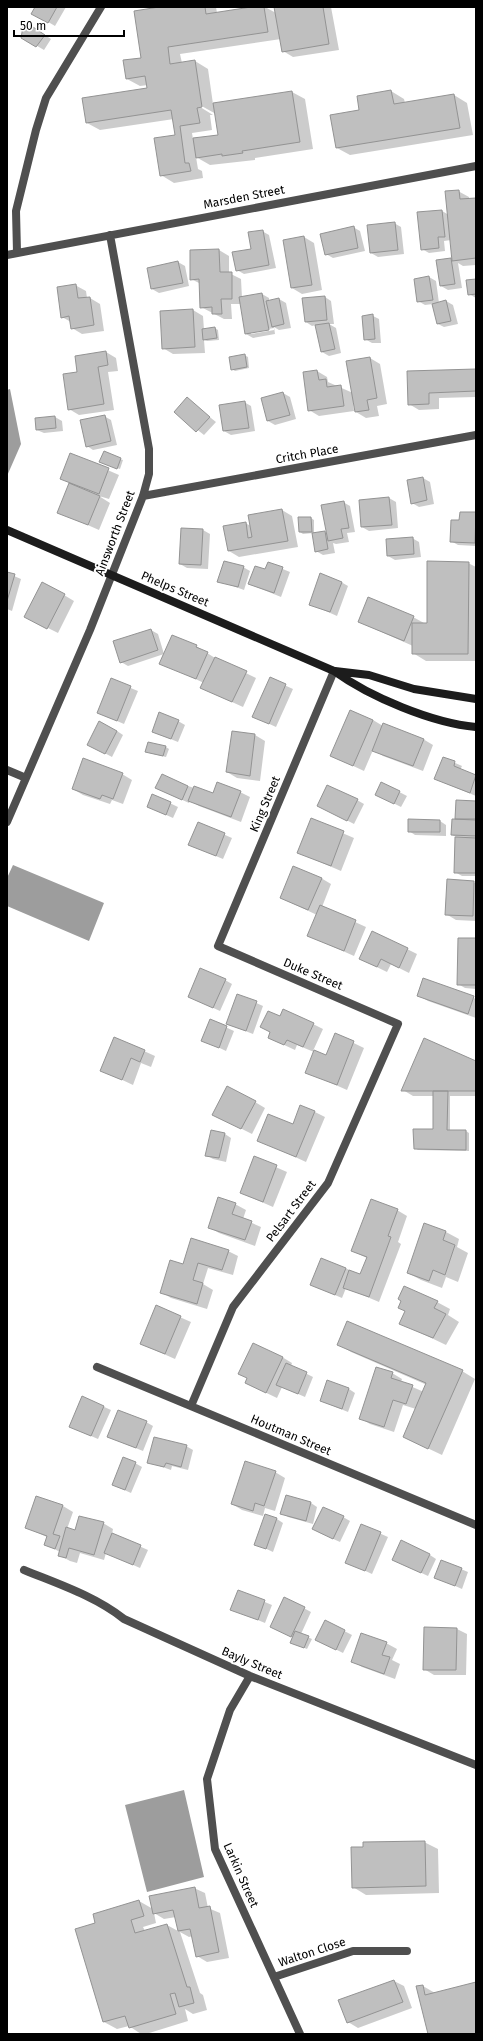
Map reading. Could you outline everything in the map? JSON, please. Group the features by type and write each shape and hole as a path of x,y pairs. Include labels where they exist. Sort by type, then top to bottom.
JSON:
{"main road":[{"name":"Phelps Street","path":"7,530 334,671 352,683 408,709 444,722 476,727"},
{"name":"Phelps Street","path":"334,671 370,675 414,689 476,699"}],"street":[{"path":"17,252 16,211 36,130 46,98 101,7"},
{"name":"Marsden Street","path":"7,254 476,166"},
{"name":"Ainsworth Street","path":"7,822 90,630 143,496 149,474 149,449 110,235"},
{"name":"Critch Place","path":"143,496 476,435"},
{"name":"King Street","path":"218,946 334,671"},
{"path":"7,770 26,778"},
{"name":"Duke Street","path":"218,946 398,1024"},
{"name":"Pelsart Street","path":"191,1406 233,1307 328,1183 398,1024"},
{"name":"Houtman Street","path":"97,1367 476,1525"},
{"name":"Bayly Street","path":"24,1570 91,1598 110,1608 124,1620 250,1676 476,1765"},
{"name":"Larkin Street","path":"250,1676 230,1710 207,1779 215,1849 300,2034"},
{"name":"Walton Close","path":"274,1977 352,1951 407,1951"}],"shaded area":[{"path":"10,389 21,444 7,476 7,390"},
{"path":"13,865 104,903 89,941 7,906 7,878"},
{"path":"184,1790 204,1877 147,1892 125,1805"}],"building":[{"path":"35,7 57,7 48,23 31,14"},
{"path":"159,7 205,7 206,14 251,7 264,7 268,32 168,47 170,64 195,60 202,107 197,108 200,123 180,126 185,163 189,163 191,171 160,176 154,138 175,135 171,110 86,123 82,98 147,88 145,76 126,79 123,60 141,58 134,11"},
{"path":"274,7 323,7 329,44 282,52"},
{"path":"24,21 45,35 36,47 21,38"},
{"path":"391,90 394,104 454,94 460,128 336,148 330,115 359,110 357,96"},
{"path":"292,91 300,142 242,151 243,153 222,156 222,154 196,158 193,138 218,135 213,103"},
{"path":"459,190 460,199 476,198 476,258 452,261 445,191"},
{"path":"442,210 445,237 438,237 439,248 421,250 417,212"},
{"path":"395,222 398,250 370,253 367,225"},
{"path":"354,226 358,248 325,255 320,234"},
{"path":"263,230 269,265 236,271 232,252 251,249 248,232"},
{"path":"304,236 312,285 291,288 283,240"},
{"path":"219,249 220,272 232,272 232,299 221,299 222,314 212,314 212,307 200,308 199,279 190,280 190,250"},
{"path":"451,258 455,284 440,286 436,260"},
{"path":"178,261 183,283 151,289 147,268"},
{"path":"429,276 433,300 417,302 414,279"},
{"path":"476,279 476,294 468,295 466,280"},
{"path":"76,284 78,298 90,297 94,325 71,329 69,316 61,318 57,287"},
{"path":"262,293 269,330 245,334 239,297"},
{"path":"325,296 327,320 305,322 302,298"},
{"path":"279,298 284,324 272,327 266,301"},
{"path":"446,300 451,321 437,324 432,304"},
{"path":"193,309 195,347 162,349 160,311"},
{"path":"373,314 375,339 364,340 362,316"},
{"path":"329,323 335,349 321,352 315,325"},
{"path":"215,327 217,338 203,340 202,329"},
{"path":"106,351 108,365 98,367 104,404 68,410 63,374 77,372 75,356"},
{"path":"245,354 247,367 231,370 229,357"},
{"path":"370,357 377,398 367,400 369,410 355,412 346,361"},
{"path":"476,369 476,391 429,393 429,404 408,405 407,371"},
{"path":"317,370 319,380 326,379 327,387 341,385 344,406 308,411 303,372"},
{"path":"283,392 290,415 267,421 261,398"},
{"path":"187,397 210,417 196,432 174,412"},
{"path":"245,401 249,428 223,431 219,405"},
{"path":"105,415 111,441 86,447 80,420"},
{"path":"55,416 56,428 36,430 35,418"},
{"path":"104,451 121,458 117,469 99,462"},
{"path":"70,453 109,468 99,494 60,479"},
{"path":"423,477 427,500 411,504 407,480"},
{"path":"69,483 100,496 88,525 57,513"},
{"path":"389,497 392,525 361,527 359,500"},
{"path":"344,501 349,528 341,529 343,538 328,541 321,505"},
{"path":"282,509 288,541 228,551 223,526 246,522 248,538 252,537 248,515"},
{"path":"460,512 476,512 475,543 450,542 451,520 459,520"},
{"path":"298,517 311,517 312,532 299,532"},
{"path":"181,528 203,529 201,565 179,564"},
{"path":"325,531 328,549 315,552 312,533"},
{"path":"413,537 414,554 387,556 386,539"},
{"path":"224,561 244,566 238,587 217,582"},
{"path":"427,561 469,562 468,654 412,654 412,623 427,623"},
{"path":"268,562 283,567 274,593 248,584 255,566 265,569"},
{"path":"7,572 15,574 7,601"},
{"path":"320,573 342,582 330,612 309,605"},
{"path":"42,582 65,594 47,629 24,617"},
{"path":"368,597 414,616 404,641 358,622"},
{"path":"151,629 158,650 120,663 113,641"},
{"path":"172,635 197,645 196,647 208,652 196,679 159,664"},
{"path":"215,657 247,671 232,702 200,688"},
{"path":"270,677 286,684 269,724 252,717"},
{"path":"111,678 131,686 117,721 97,713"},
{"path":"350,710 373,720 353,766 330,756"},
{"path":"159,712 179,720 171,739 152,732"},
{"path":"99,721 117,731 105,754 87,745"},
{"path":"383,723 424,739 413,766 372,751"},
{"path":"232,731 255,734 250,776 226,772"},
{"path":"148,742 166,746 163,756 145,752"},
{"path":"443,757 455,761 454,766 476,775 470,793 434,779"},
{"path":"83,758 123,773 113,799 102,795 100,799 72,789"},
{"path":"162,774 188,786 182,800 155,788"},
{"path":"217,782 241,791 231,817 188,801 194,786 213,793"},
{"path":"381,782 400,791 394,804 375,795"},
{"path":"327,785 358,799 347,821 317,806"},
{"path":"152,794 171,802 166,815 147,807"},
{"path":"456,800 476,801 476,819 455,819"},
{"path":"311,818 344,831 331,866 297,853"},
{"path":"408,819 440,820 440,832 408,832"},
{"path":"452,819 476,820 476,836 451,835"},
{"path":"198,822 225,833 216,856 188,845"},
{"path":"455,837 476,838 476,873 454,873"},
{"path":"293,866 322,878 308,910 280,898"},
{"path":"447,879 474,881 473,916 445,915"},
{"path":"320,905 356,920 344,951 307,936"},
{"path":"372,931 408,948 399,968 381,959 377,967 359,959"},
{"path":"458,938 476,938 476,985 457,985"},
{"path":"200,968 226,979 213,1008 188,997"},
{"path":"423,978 474,996 468,1014 417,996"},
{"path":"237,994 257,1001 246,1031 226,1024"},
{"path":"283,1009 314,1023 303,1047 287,1040 284,1045 268,1038 270,1032 260,1027 268,1011 280,1016"},
{"path":"210,1019 227,1026 219,1048 201,1041"},
{"path":"335,1033 354,1041 337,1085 305,1073 314,1050 326,1055"},
{"path":"114,1037 145,1050 140,1062 131,1058 122,1080 100,1071"},
{"path":"424,1038 476,1061 476,1091 401,1091"},
{"path":"227,1086 256,1101 241,1129 212,1115"},
{"path":"433,1091 448,1091 447,1130 466,1130 466,1150 414,1149 413,1129 433,1129"},
{"path":"300,1105 315,1111 296,1157 257,1141 268,1114 293,1124"},
{"path":"211,1130 225,1133 219,1158 205,1156"},
{"path":"254,1156 277,1165 263,1202 240,1193"},
{"path":"218,1197 236,1203 232,1214 252,1221 245,1240 208,1228"},
{"path":"371,1199 398,1209 388,1236 391,1237 369,1297 343,1288 349,1270 360,1274 367,1257 351,1251"},
{"path":"424,1223 446,1231 443,1240 455,1245 445,1275 433,1270 429,1281 407,1273"},
{"path":"191,1238 229,1250 222,1270 198,1263 193,1280 203,1283 197,1304 160,1293 170,1260 183,1264"},
{"path":"321,1258 346,1268 335,1295 310,1285"},
{"path":"404,1286 438,1301 434,1308 446,1314 433,1338 399,1324 405,1311 398,1308 401,1301 398,1299"},
{"path":"156,1305 181,1316 165,1354 140,1344"},
{"path":"347,1321 463,1370 428,1449 403,1437 426,1383 337,1345"},
{"path":"253,1343 283,1357 266,1393 245,1383 247,1378 238,1374"},
{"path":"286,1363 307,1372 298,1394 276,1385"},
{"path":"376,1367 393,1372 391,1378 413,1385 406,1404 393,1400 384,1427 359,1419"},
{"path":"327,1380 349,1388 342,1409 320,1401"},
{"path":"82,1396 104,1406 91,1436 69,1427"},
{"path":"118,1410 147,1421 136,1448 107,1437"},
{"path":"154,1437 187,1445 181,1467 166,1463 164,1467 147,1463"},
{"path":"123,1457 136,1462 125,1490 112,1485"},
{"path":"245,1461 276,1471 264,1506 255,1503 253,1511 231,1504"},
{"path":"286,1495 311,1502 306,1521 280,1514"},
{"path":"36,1496 63,1505 53,1534 60,1536 55,1549 44,1545 47,1536 25,1528"},
{"path":"323,1507 344,1516 333,1539 312,1529"},
{"path":"265,1514 277,1518 266,1549 254,1545"},
{"path":"79,1516 104,1522 94,1555 69,1548 66,1558 58,1556 66,1527 75,1530"},
{"path":"361,1524 381,1532 365,1571 345,1563"},
{"path":"112,1533 141,1545 133,1565 104,1553"},
{"path":"401,1540 430,1554 421,1573 392,1560"},
{"path":"441,1560 462,1568 455,1586 434,1578"},
{"path":"238,1590 265,1600 258,1620 230,1610"},
{"path":"284,1597 305,1607 291,1637 270,1627"},
{"path":"325,1620 345,1630 336,1650 315,1640"},
{"path":"424,1627 457,1628 456,1670 423,1670"},
{"path":"295,1631 309,1636 304,1648 290,1643"},
{"path":"361,1633 387,1642 382,1655 390,1657 384,1674 351,1662"},
{"path":"425,1841 426,1886 352,1888 351,1847 363,1847 363,1842"},
{"path":"195,1887 199,1908 210,1906 219,1952 196,1957 190,1929 178,1931 173,1910 153,1914 149,1896"},
{"path":"139,1900 144,1916 131,1920 135,1933 167,1924 187,1987 190,1987 194,2003 179,2007 175,1993 170,1994 176,2014 129,2028 125,2016 103,2022 75,1929 95,1923 93,1914"},
{"path":"394,1980 403,2002 347,2023 338,2000"},
{"path":"476,1982 476,2034 428,2034 416,1986 423,1985 425,1995"}]}
